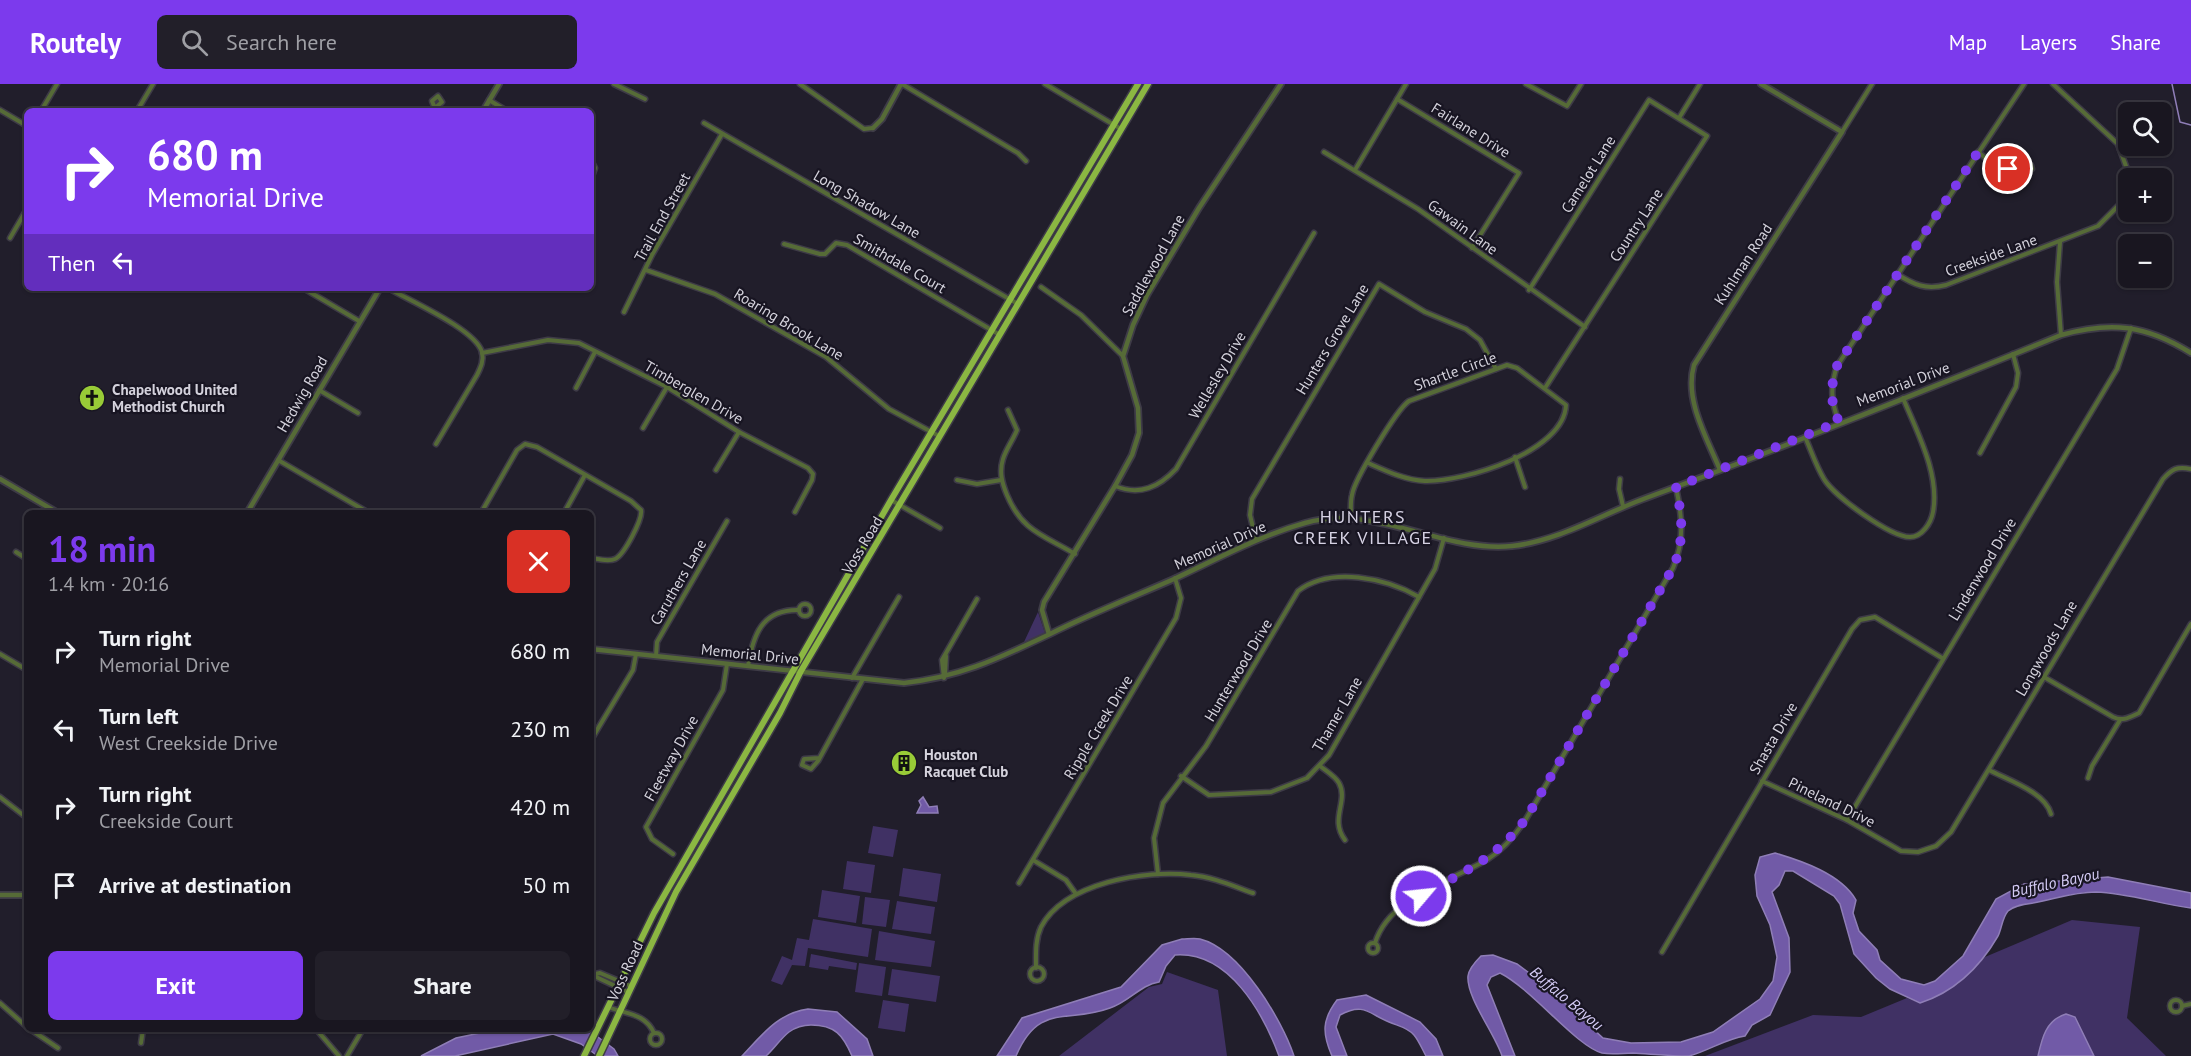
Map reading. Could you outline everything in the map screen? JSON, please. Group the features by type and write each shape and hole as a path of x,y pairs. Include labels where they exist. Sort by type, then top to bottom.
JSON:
{"main road":[{"name":"Voss Road","path":"584,1056 642,937 699,833 891,500 1138,84"},
{"name":"Voss Road","path":"599,1056 651,942 801,671 1148,84"},
{"path":"1085,172 1093,177"},
{"path":"1053,228 1061,233"},
{"path":"961,383 969,388"},
{"path":"730,782 738,787"},
{"path":"699,833 707,839"},
{"path":"642,937 651,942"}],"street":[{"path":"43,108 57,84"},
{"path":"139,108 153,84"},
{"path":"485,108 499,84"},
{"path":"614,84 645,99"},
{"path":"800,84 864,129 873,128 882,119 902,84 1018,153 1026,161"},
{"path":"1045,84 1121,129"},
{"name":"Saddlewood Lane","path":"1123,356 1132,325 1147,295 1245,134 1281,84"},
{"path":"1355,170 1406,84"},
{"path":"1526,84 1567,106 1581,84"},
{"path":"1679,118 1700,84"},
{"path":"1761,84 1842,132"},
{"name":"Kuhlman Road","path":"1720,470 1692,397 1690,382 1694,365 1872,84"},
{"path":"1839,422 1832,405 1831,390 1837,366 2024,84"},
{"name":"Creekside Lane","path":"1897,274 1914,285 1937,287 2060,242 2107,219 2120,204 2127,178 2124,157 2118,144 2053,84"},
{"name":"Fairlane Drive","path":"1397,99 1518,174 1473,248"},
{"path":"489,100 502,108"},
{"name":"Camelot Lane","path":"1529,290 1649,100 1679,118"},
{"path":"0,110 24,124"},
{"name":"Country Lane","path":"1545,388 1707,136 1679,118"},
{"name":"Long Shadow Lane","path":"704,123 1018,304"},
{"name":"Trail End Street","path":"624,312 652,255 722,134"},
{"name":"Gawain Lane","path":"1324,152 1418,208 1529,290 1584,327"},
{"path":"1978,152 1991,162 2008,169 2022,173 2032,169 2029,164 2023,163 2008,169"},
{"path":"10,238 24,214"},
{"name":"Wellesley Drive","path":"1115,486 1124,489 1148,490 1163,483 1176,469 1314,233"},
{"path":"2060,242 2057,282 2061,335"},
{"name":"Smithdale Court","path":"784,244 820,254 825,254 836,243 847,245 991,330"},
{"name":"Roaring Brook Lane","path":"646,270 715,294 816,351 845,371 889,409 940,437"},
{"name":"Hunters Grove Lane","path":"1256,540 1250,515 1252,499 1379,284 1425,312 1466,329 1480,340 1496,369"},
{"path":"1041,287 1081,315 1123,356 1138,408 1139,433 1132,455 1115,486 1044,602 1042,610 1049,634"},
{"path":"308,291 359,321"},
{"name":"Hedwig Road","path":"249,510 378,291"},
{"path":"393,291 469,335 482,353 482,364 477,375 436,444"},
{"name":"Memorial Drive","path":"594,649 904,683 944,678 1005,657 1049,634 1256,540 1307,522 1351,519 1477,546 1512,546 1548,539 1623,507 2061,335 2095,327 2131,328 2156,335 2191,353"},
{"name":"Lindenwood Drive","path":"1847,820 2117,369 2131,328"},
{"path":"991,330 1000,335"},
{"name":"Timberglen Drive","path":"482,353 562,340 579,343 667,387 739,432 808,468 813,474 812,480 795,512"},
{"path":"576,388 595,352"},
{"path":"1980,453 2016,387 2018,373 2013,354"},
{"name":"Shartle Circle","path":"1351,519 1352,496 1368,463 1404,404 1496,369 1513,365 1566,405 1562,418 1542,444 1515,457 1449,480 1423,481 1401,476 1368,463"},
{"path":"644,428 667,387"},
{"path":"319,390 358,412"},
{"path":"1804,436 1824,479 1838,496 1894,532 1909,537 1920,534 1930,523 1934,512 1934,492 1925,453 1903,397"},
{"path":"1008,410 1017,430 1003,458 1001,480 1019,519 1075,554"},
{"path":"716,470 739,432"},
{"path":"483,510 513,456 525,444 537,447 631,501 641,510 642,515 620,555 611,560 594,558"},
{"path":"1515,457 1525,487"},
{"path":"278,460 364,510"},
{"name":"Longwoods Lane","path":"1926,850 1936,846 1951,832 2163,479 2170,471 2180,466 2191,469"},
{"path":"566,510 585,475"},
{"path":"0,479 53,510"},
{"path":"1620,479 1619,489 1623,507"},
{"path":"957,480 977,483 1001,480"},
{"path":"1375,943 1378,932 1393,913 1490,858 1515,835 1527,817 1673,568 1680,550 1682,533 1676,487"},
{"path":"891,500 940,528"},
{"name":"Caruthers Lane","path":"656,656 657,642 727,521"},
{"name":"Thamer Lane","path":"1181,776 1209,795 1265,792 1293,785 1320,766 1329,755 1435,569 1444,538"},
{"path":"16,552 24,557"},
{"name":"Hunterwood Drive","path":"1158,874 1154,838 1163,803 1181,776 1206,746 1298,591 1306,585 1341,577 1392,584 1419,597"},
{"name":"Ripple Creek Drive","path":"1019,883 1176,618 1181,598 1175,578"},
{"path":"852,678 899,597"},
{"path":"944,678 942,660 977,599"},
{"path":"747,666 754,636 764,620 780,611 799,609"},
{"name":"Shasta Drive","path":"1662,952 1852,629 1860,620 1875,617 1883,620 1942,658"},
{"path":"2088,778 2092,766 2120,720 2139,713 2191,624"},
{"path":"0,654 24,668"},
{"path":"594,735 633,670 636,654"},
{"name":"Fleetway Drive","path":"673,854 652,839 646,827 723,690 727,664"},
{"path":"2044,677 2120,720"},
{"path":"819,758 863,679"},
{"path":"1320,766 1340,785 1342,793 1337,826 1345,840"},
{"path":"1989,770 2038,796 2049,807 2051,814"},
{"name":"Pineland Drive","path":"1762,782 1847,820 1901,850 1926,850"},
{"path":"0,797 24,816"},
{"path":"1033,860 1066,880 1076,894"},
{"path":"1036,968 1036,943 1041,928 1063,901 1076,894 1115,881 1158,874 1192,875 1224,882 1253,893"},
{"path":"0,896 24,895"},
{"path":"594,976 629,989"},
{"path":"0,1003 24,1024"},
{"path":"2182,1006 2191,1004"},
{"path":"608,1007 642,1018 650,1025 654,1033"},
{"path":"34,1032 58,1048"},
{"path":"141,1043 143,1032"},
{"path":"319,1032 339,1056"},
{"path":"346,1056 361,1032"}],"shaded area":[{"path":"1038,612 1045,633 1024,642"},
{"path":"873,826 898,830 893,857 868,853"},
{"path":"847,861 875,865 871,893 843,889"},
{"path":"903,868 941,874 937,902 899,896"},
{"path":"822,890 860,896 856,923 818,917"},
{"path":"865,897 890,900 886,927 862,924"},
{"path":"897,901 935,907 931,934 892,929"},
{"path":"813,919 872,929 868,957 808,948 805,966 792,965 782,985 771,981 782,956 792,960 797,938 809,940"},
{"path":"2072,920 2140,927 2127,1018 2166,1056 1705,1056 1813,1015 1861,1017 1907,998 1920,1003 1958,984 1985,957"},
{"path":"879,931 935,941 931,967 875,960"},
{"path":"811,954 857,963 856,970 829,966 828,970 809,967"},
{"path":"859,963 886,967 882,996 855,992"},
{"path":"892,969 940,976 936,1002 888,995"},
{"path":"1167,972 1218,990 1227,1056 1059,1056 1149,987 1162,984"},
{"path":"883,1000 909,1004 905,1032 878,1028"}],"water":[{"path":"923,797 929,807 937,806 938,813 917,813 921,805 919,801"},
{"name":"Buffalo Bayou","path":"1775,853 1820,870 1841,883 1856,900 1853,913 1859,931 1877,950 1880,960 1901,979 1924,985 1935,981 1963,956 1996,899 2024,884 2108,877 2191,893 2191,908 2120,894 2096,892 2072,894 2017,906 2008,911 1991,947 1965,977 1944,992 1920,1003 1890,989 1876,978 1854,954 1840,904 1834,896 1793,871 1785,871 1779,885 1772,892 1789,938 1790,972 1770,1015 1752,1025 1745,1036 1689,1056 1602,1053 1580,1040 1526,991 1500,973 1491,977 1487,985 1515,1056 1502,1056 1476,1005 1469,985 1470,970 1481,956 1493,955 1517,964 1544,984 1603,1038 1631,1043 1681,1042 1713,1032 1760,999 1773,981 1777,957 1770,925 1757,896 1755,875 1760,857"},
{"path":"1182,939 1200,939 1215,945 1230,956 1258,988 1270,1006 1294,1056 1279,1056 1253,1004 1227,974 1212,963 1194,956 1175,955 1166,966 1159,982 1146,986 1110,1008 1045,1021 1034,1028 1016,1056 997,1056 1022,1018 1121,987 1162,945"},
{"path":"1366,995 1420,1022 1436,1039 1443,1056 1426,1056 1416,1037 1408,1030 1361,1009 1355,1009 1340,1015 1336,1027 1347,1056 1332,1056 1325,1033 1328,1014 1337,1000"},
{"path":"808,1009 837,1012 867,1039 873,1056 852,1056 845,1042 832,1029 811,1025 789,1032 766,1056 742,1056 779,1020 797,1011"},
{"path":"2066,1014 2075,1017 2094,1056 2038,1056 2043,1036 2049,1025"},
{"path":"485,1032 591,1032 614,1049 618,1056 598,1056 581,1044 553,1034 455,1056 421,1056 456,1038"}],"waterway":[{"path":"2172,84 2180,122 2191,125"}],"place":[{"name":"Chapelwood United Methodist Church","path":"92,398"},
{"name":"Houston Racquet Club","path":"904,763"}],"district":[{"name":"HUNTERS CREEK VILLAGE","path":"1363,526"}],"route":[{"path":"1421,896 1490,858 1515,835 1527,817 1673,568 1680,550 1682,533 1682,518 1676,487 1839,422 1832,405 1831,390 1837,366 1978,152 1999,167 2008,169"}]}
